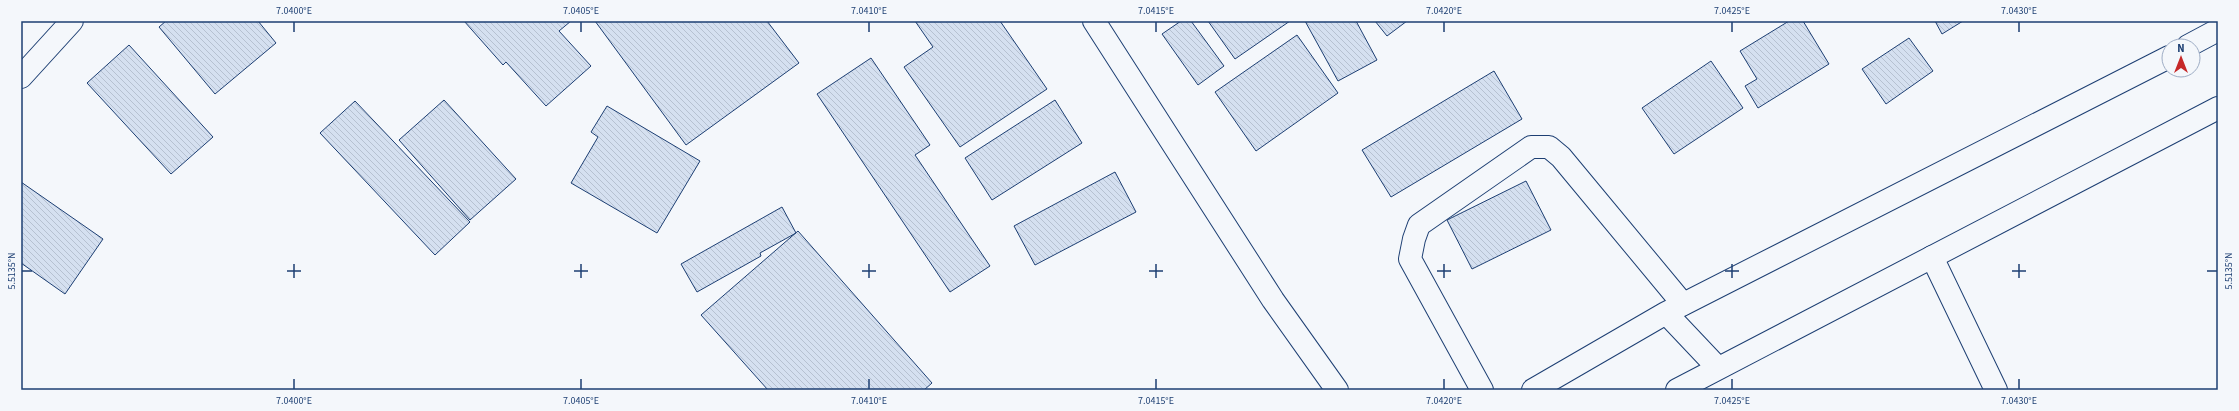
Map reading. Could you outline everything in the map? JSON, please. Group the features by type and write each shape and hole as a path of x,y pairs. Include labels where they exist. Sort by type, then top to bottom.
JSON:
{"main road":[{"path":"21,77 72,21"},
{"path":"1094,21 1273,300 1337,390"},
{"path":"2199,38 2215,27"},
{"path":"1534,390 1675,308 2161,61"},
{"path":"1677,390 2218,108"},
{"path":"1482,390 1410,259 1414,239 1419,225 1532,147 1549,147 1561,157 1675,308 1718,368"},
{"path":"1932,257 1996,390"}],"building":[{"path":"166,21 258,21 276,43 215,94 159,27"},
{"path":"464,21 571,21 559,31 591,66 546,106 506,62 503,65"},
{"path":"595,21 767,21 799,63 686,145"},
{"path":"915,21 1000,21 1047,89 960,147 904,67 933,47"},
{"path":"1181,21 1191,21 1224,66 1198,85 1162,34"},
{"path":"1208,21 1290,21 1235,59"},
{"path":"1305,21 1356,21 1377,60 1338,81"},
{"path":"1375,21 1407,21 1387,36"},
{"path":"1789,21 1803,21 1829,64 1758,108 1745,86 1757,79 1740,51"},
{"path":"1935,21 1963,21 1942,34"},
{"path":"1297,35 1338,93 1256,151 1215,92"},
{"path":"1909,38 1933,71 1886,104 1862,69"},
{"path":"129,45 213,137 171,174 87,83"},
{"path":"871,58 930,145 915,155 990,266 950,292 817,94"},
{"path":"1711,61 1743,108 1674,154 1642,108"},
{"path":"1494,71 1522,119 1391,197 1362,150"},
{"path":"444,100 516,179 470,220 399,140"},
{"path":"1055,100 1082,143 992,200 965,158"},
{"path":"355,101 470,222 435,255 320,133"},
{"path":"607,106 700,161 657,233 571,183 598,137 591,132"},
{"path":"1115,172 1136,212 1035,265 1014,226"},
{"path":"1526,181 1551,230 1472,269 1447,220"},
{"path":"21,182 103,239 65,294 21,263"},
{"path":"782,207 796,233 760,253 761,256 697,292 681,264"},
{"path":"798,231 932,383 924,390 768,390 701,315"}]}
